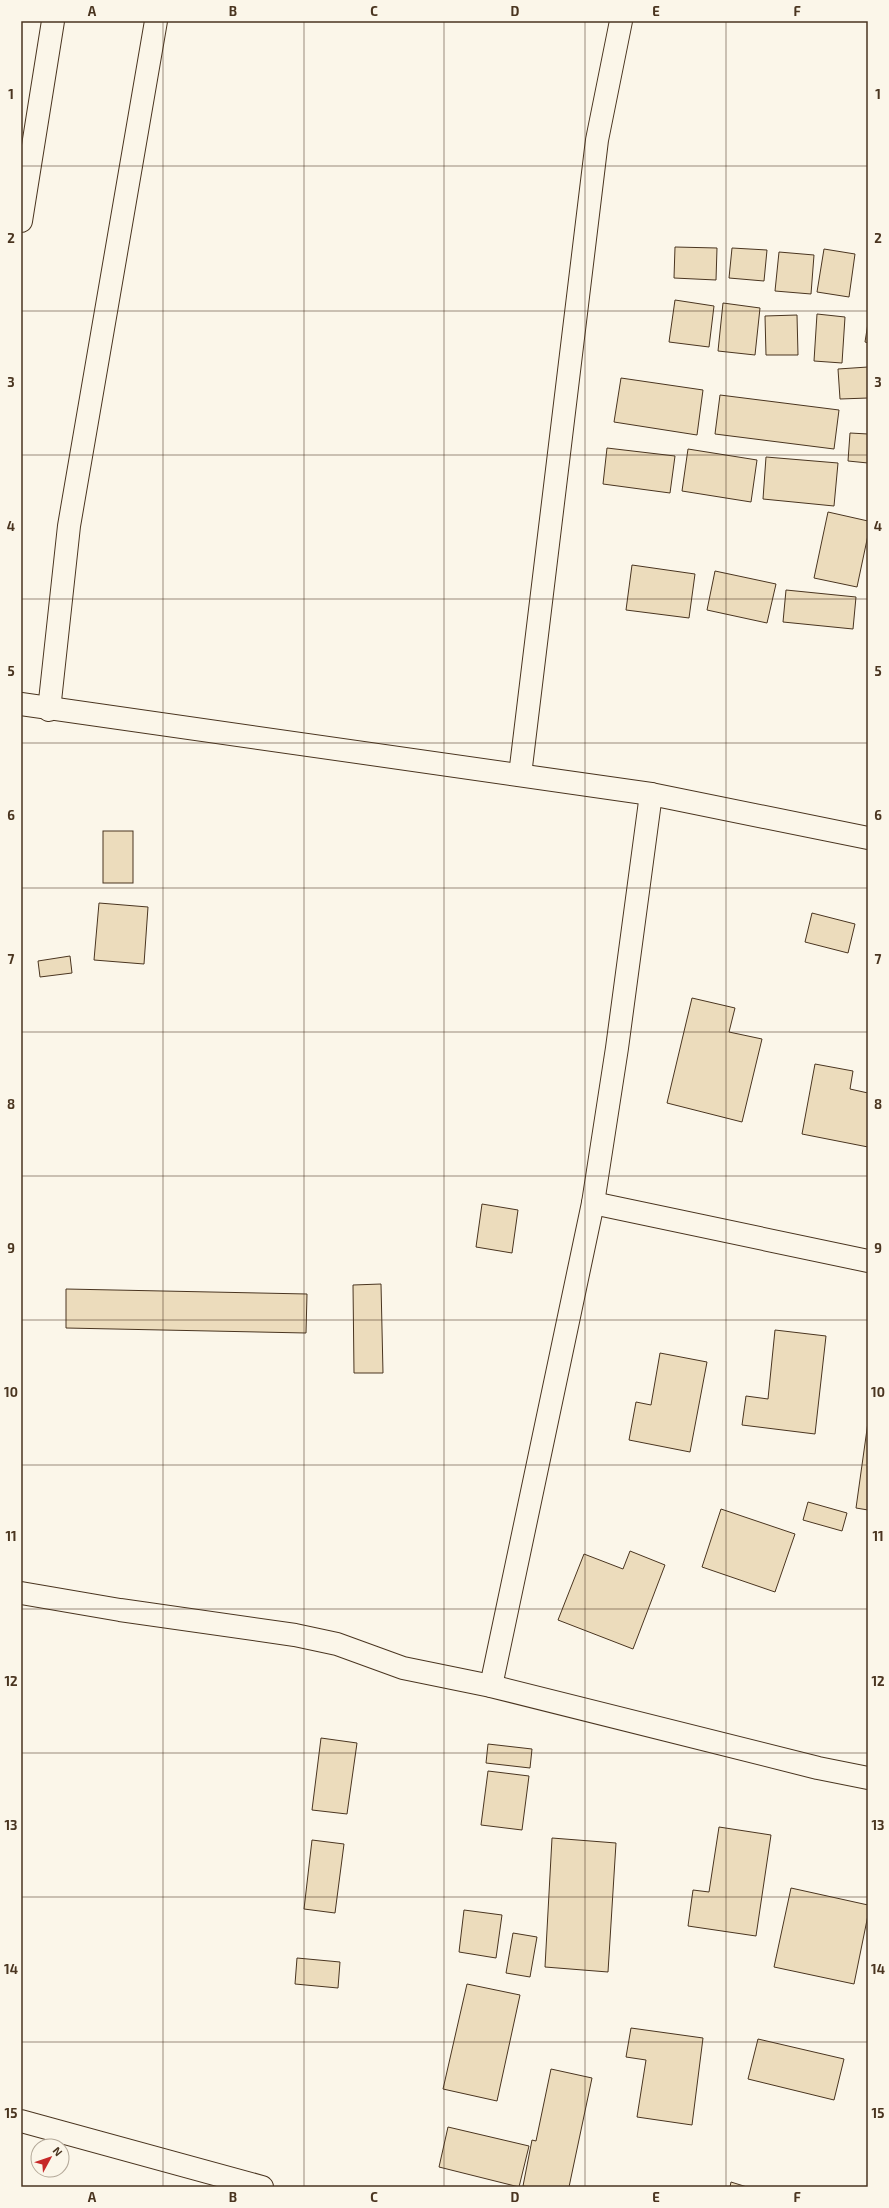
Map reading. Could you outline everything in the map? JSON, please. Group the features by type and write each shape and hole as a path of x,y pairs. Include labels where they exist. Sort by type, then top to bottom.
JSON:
{"main road":[{"path":"21,221 53,21"},
{"path":"49,710 69,526 156,21"},
{"path":"520,776 597,140 621,21"},
{"path":"21,704 49,710 651,794 868,838"},
{"path":"491,1686 593,1203 618,1041 651,794"},
{"path":"593,1203 868,1261"},
{"path":"21,1592 120,1610 295,1635 337,1644 403,1668 491,1686 818,1768 868,1778"},
{"path":"21,2122 207,2179 262,2187"}],"building":[{"path":"675,247 717,248 716,280 674,278"},
{"path":"732,248 767,250 764,281 729,278"},
{"path":"824,249 855,254 849,297 817,292"},
{"path":"779,252 814,255 811,294 775,291"},
{"path":"675,300 714,306 709,347 669,342"},
{"path":"723,303 760,308 755,355 718,351"},
{"path":"817,314 845,317 842,363 814,361"},
{"path":"797,315 798,355 766,355 765,316"},
{"path":"868,323 868,343 865,342"},
{"path":"868,367 868,398 840,399 838,369"},
{"path":"621,378 703,390 697,435 614,422"},
{"path":"720,395 839,410 834,449 715,434"},
{"path":"850,433 868,434 868,463 848,461"},
{"path":"607,448 675,456 670,493 603,484"},
{"path":"688,449 757,460 751,502 682,491"},
{"path":"766,457 838,463 834,506 763,499"},
{"path":"828,512 868,521 868,535 857,587 814,578"},
{"path":"632,565 695,574 689,618 626,610"},
{"path":"715,571 776,584 767,623 707,610"},
{"path":"786,590 856,597 853,629 783,622"},
{"path":"103,831 133,831 133,883 103,883"},
{"path":"99,903 148,907 144,964 94,960"},
{"path":"812,913 855,924 848,953 805,942"},
{"path":"70,956 72,973 40,977 38,961"},
{"path":"692,998 735,1008 729,1032 762,1039 742,1122 667,1103"},
{"path":"815,1064 853,1071 850,1089 868,1093 868,1147 802,1134"},
{"path":"482,1204 518,1210 512,1253 476,1247"},
{"path":"381,1284 383,1373 354,1373 353,1285"},
{"path":"66,1289 307,1294 306,1333 66,1328"},
{"path":"775,1330 826,1336 815,1434 742,1425 746,1396 768,1399"},
{"path":"660,1353 707,1362 690,1452 629,1440 636,1402 651,1405"},
{"path":"868,1422 868,1510 856,1508"},
{"path":"808,1502 847,1513 842,1531 803,1520"},
{"path":"721,1509 795,1534 775,1592 702,1567"},
{"path":"630,1551 665,1565 633,1649 558,1620 584,1554 623,1569"},
{"path":"321,1738 357,1743 347,1814 312,1810"},
{"path":"488,1744 532,1749 530,1768 486,1763"},
{"path":"488,1771 529,1776 522,1830 481,1825"},
{"path":"719,1827 771,1835 756,1936 688,1926 693,1890 709,1892"},
{"path":"552,1838 616,1843 608,1972 545,1967"},
{"path":"312,1840 344,1844 335,1913 304,1909"},
{"path":"791,1888 868,1905 868,1915 854,1984 774,1967"},
{"path":"464,1910 502,1915 496,1958 459,1952"},
{"path":"513,1933 537,1937 530,1977 506,1973"},
{"path":"297,1958 340,1962 338,1988 295,1984"},
{"path":"467,1984 520,1995 497,2101 443,2089"},
{"path":"631,2028 703,2038 692,2125 637,2117 646,2060 626,2057"},
{"path":"758,2039 844,2059 834,2100 748,2079"},
{"path":"551,2069 592,2078 569,2187 523,2186 532,2140 536,2141"},
{"path":"448,2127 529,2146 519,2187 439,2167"},
{"path":"731,2182 747,2187 730,2187"}]}
